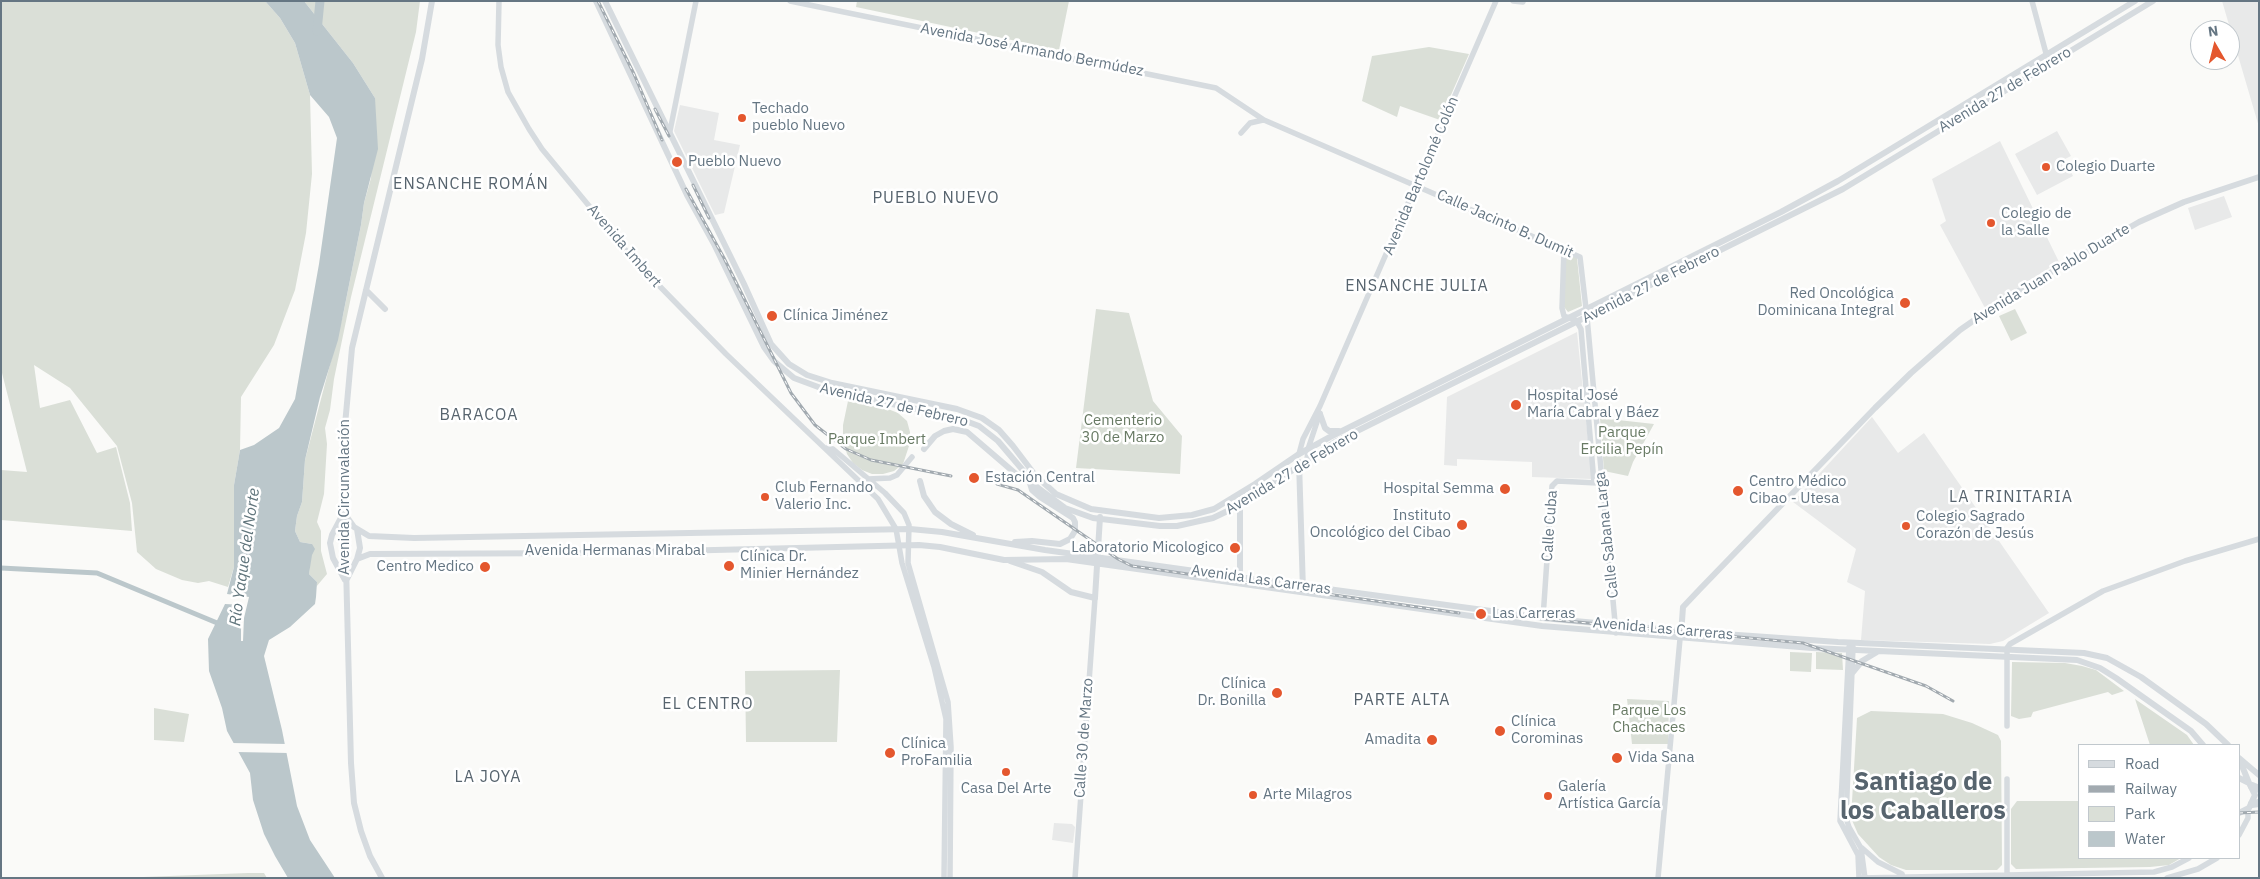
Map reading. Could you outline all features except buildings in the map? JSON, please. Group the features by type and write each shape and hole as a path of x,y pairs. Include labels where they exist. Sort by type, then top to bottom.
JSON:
{"main road":[{"name":"Avenida Circunvalación","path":"382,878 370,856 354,803 351,763 343,447 347,384 352,348 422,59 432,1"},
{"name":"Avenida Imbert","path":"499,1 498,45 501,67 508,92 524,123 542,149 622,247 666,294 778,404 827,448 833,450 868,479 904,513 909,527"},
{"name":"Avenida 27 de Febrero","path":"596,1 665,151 714,244 764,347 774,360 794,378 829,391 945,415 968,421 986,430 1032,477 1047,496 1065,508 1100,520 1160,526 1177,526 1213,518 1240,505 1335,442 1578,322 1587,313 1828,187 2046,57 2135,1"},
{"name":"Avenida 27 de Febrero","path":"605,1 670,131 771,344 780,355 797,370 832,383 947,407 976,416 994,426 1014,446 1032,477 1061,497 1078,505 1101,511 1159,518 1176,517 1205,511 1221,505 1299,454 1345,429 1568,318 1587,313 1843,189 2153,1"},
{"path":"670,131 696,1"},
{"name":"Avenida José Armando Bermúdez","path":"790,1 1216,88 1264,120"},
{"name":"Avenida Bartolomé Colón","path":"1299,454 1303,439 1320,406 1496,1"},
{"path":"1513,1 1523,2"},
{"path":"2032,1 2046,57"},
{"path":"1240,133 1250,123 1264,120"},
{"name":"Calle Jacinto B. Dumit","path":"1264,120 1580,257"},
{"name":"Avenida Juan Pablo Duarte","path":"1658,878 1684,607 1875,408 1911,372 1960,330 2006,298 2139,222 2184,202 2259,177"},
{"path":"1564,250 1562,313 1578,322"},
{"name":"Calle Sabana Larga","path":"1580,257 1587,313 1616,633"},
{"path":"366,290 385,309"},
{"name":"Calle Sabana Larga","path":"1578,322 1582,332 1594,483"},
{"name":"Avenida Bartolomé Colón","path":"1307,460 1308,449 1320,414 1320,406"},
{"path":"1320,414 1323,426 1329,431 1338,432 1345,429"},
{"path":"924,449 936,436 944,431 953,429 967,432 1032,490 1051,505 1073,518 1076,526 1074,535 1066,542 1053,544 1032,541 1001,543"},
{"name":"Avenida Imbert","path":"827,448 830,455 878,499 896,529"},
{"path":"1299,454 1298,484 1303,589"},
{"path":"868,479 890,478 897,475 912,457"},
{"path":"1016,474 1032,477 1032,490"},
{"path":"1283,476 1296,480 1298,484"},
{"path":"920,481 928,503 943,519 983,540"},
{"name":"Calle Cuba","path":"1543,618 1552,486 1557,481 1601,483"},
{"path":"1240,505 1240,577"},
{"name":"Calle 30 de Marzo","path":"1075,878 1101,511"},
{"path":"344,513 355,528 360,548 356,562 346,581 330,550 330,543 344,513"},
{"path":"337,526 344,524"},
{"name":"Avenida Hermanas Mirabal","path":"344,524 369,536 414,538 896,529"},
{"path":"909,527 908,563 948,702 951,747 950,878"},
{"name":"Avenida Las Carreras","path":"896,529 909,527 1045,550 1240,577 1303,589 1524,624 1680,639 1851,651 2077,660 2100,668 2191,731 2202,744"},
{"path":"896,529 902,563 940,688 946,719 944,878"},
{"path":"2007,726 2007,648 2013,642 2104,591 2185,561 2259,539"},
{"path":"1032,541 1045,550"},
{"name":"Avenida Las Carreras","path":"899,545 940,547 1004,560 1066,559 1543,618 1681,631 1852,643 2007,648 2084,653 2107,658 2142,677 2190,712 2227,744"},
{"name":"Avenida Hermanas Mirabal","path":"345,566 370,554 601,553 899,545"},
{"path":"1004,560 1042,572 1071,592 1094,598"},
{"path":"336,563 345,566"},
{"path":"1852,643 1840,821 1858,855 1863,877"},
{"path":"1851,651 1853,672 1846,818 1849,827 1862,848 1884,866 1909,876"},
{"path":"1853,672 1865,658 1878,652"},
{"path":"2240,760 2259,775"},
{"path":"2240,761 2253,786 2255,796 2253,807 2240,833"},
{"path":"2007,779 2007,876"},
{"path":"2240,779 2253,786"},
{"path":"2240,813 2253,807"},
{"path":"1862,848 1863,877"},
{"path":"1863,877 2115,875 2154,872 2172,867 2187,859"},
{"path":"2167,878 2198,869 2215,859"}],"shaded area":[{"path":"2222,1 2259,1 2259,127 2240,62 2240,20 2228,20"},
{"path":"680,105 719,113 714,140 740,145 724,213 715,215 674,131"},
{"name":"Colegio Duarte","path":"2057,131 2071,156 2065,159 2073,176 2037,195 2015,154"},
{"name":"Colegio de la Salle","path":"2000,141 2059,262 1985,308 1940,225 1946,221 1932,179"},
{"path":"2224,196 2232,217 2195,230 2188,208"},
{"name":"Hospital José María Cabral y Báez","path":"1577,332 1592,479 1532,477 1532,462 1457,459 1457,466 1444,465 1447,397"},
{"name":"Colegio Sagrado Corazón de Jesús","path":"1872,417 1898,453 1924,433 2049,613 2003,641 1990,644 1861,640 1865,591 1847,582 1856,549 1793,502"},
{"path":"1054,823 1072,824 1075,827 1073,843 1052,840"}],"green space":[{"path":"1,1 265,1 280,18 295,43 310,95 312,174 306,233 295,290 274,345 241,397 240,450 234,485 234,567 228,587 209,581 198,583 182,580 156,569 137,552 132,503 117,446 70,388 34,365 40,408 70,400 97,453 116,447 130,503 132,531 1,520 1,470 27,472 1,369"},
{"path":"304,1 420,1 416,32 351,297 325,428 327,444 324,494 317,522 321,531 321,551 327,574 316,587 317,582 309,574 312,544 300,542 295,531 297,516 302,502 305,460 343,315 364,203 371,178 375,98 353,63"},
{"path":"857,1 1069,1 1059,50 856,7"},
{"path":"1429,47 1469,54 1440,120 1400,106 1397,117 1362,101 1372,56"},
{"path":"1565,252 1577,258 1582,306 1568,312 1564,307"},
{"name":"Cementerio 30 de Marzo","path":"1096,309 1129,313 1153,401 1182,436 1180,474 1076,468"},
{"path":"2015,309 2027,333 2011,341 1999,316"},
{"name":"Parque Imbert","path":"848,401 888,409 898,413 907,421 910,443 903,464 894,471 872,474 862,470 853,463 847,454 843,440 843,425"},
{"name":"Parque Ercilia Pepín","path":"1600,418 1654,424 1633,462 1628,476 1604,471"},
{"path":"1790,652 1812,653 1811,672 1790,671"},
{"path":"1816,652 1842,653 1843,670 1816,669"},
{"path":"2012,662 2065,663 2082,666 2096,670 2124,691 2112,695 2108,692 2033,712 2031,717 2019,719 2011,716"},
{"path":"840,670 837,742 746,742 745,671"},
{"name":"Parque Los Chachaces","path":"1627,699 1669,701 1668,744 1632,744"},
{"path":"2135,699 2187,735 2193,744 2150,744"},
{"path":"154,708 189,714 184,742 154,740"},
{"path":"1871,711 1943,714 1972,723 1998,735 2001,741 2002,865 1997,870 1906,870 1891,865 1879,857 1858,834 1851,818 1857,718"},
{"path":"2017,801 2078,801 2078,859 2179,859 2169,865 2150,867 2016,869 2011,864 2011,809"},
{"path":"248,873 264,873 267,878 117,878"}],"water":[{"path":"265,1 304,1 353,63 375,98 378,149 364,203 338,340 320,397 305,460 302,502 297,516 295,531 300,542 312,544 315,549 312,555 309,574 317,582 315,604 290,627 269,640 264,656 282,730 297,806 310,840 335,878 288,878 264,834 253,800 250,773 227,731 222,708 209,671 208,639 225,604 244,605 241,618 241,641 243,641 244,618 249,597 227,594 234,567 234,485 240,450 254,445 279,428 295,399 319,264 337,138 329,117 310,95 295,43 280,18"}],"pier":[{"path":"231,743 287,744 289,753 236,752"}],"waterway":[{"name":"Río Yaque del Norte","path":"317,31 320,1"},
{"path":"1,568 97,573 222,625"}],"railway":[{"path":"598,1 634,74 662,140"},
{"path":"655,109 669,136"},
{"path":"693,185 709,218"},
{"path":"686,189 724,258 791,393 815,425 846,449 871,460 951,476"},
{"path":"997,484 1018,490 1118,559 1132,566 1459,613"},
{"path":"1502,615 1803,643 1926,686 1953,701"},
{"path":"2240,813 2259,812"}],"place":[{"name":"Techado pueblo Nuevo","path":"742,118"},
{"name":"Pueblo Nuevo","path":"677,162"},
{"name":"Colegio Duarte","path":"2046,167"},
{"name":"Colegio de la Salle","path":"1991,223"},
{"name":"Red Oncológica Dominicana Integral","path":"1905,303"},
{"name":"Clínica Jiménez","path":"772,316"},
{"name":"Hospital José María Cabral y Báez","path":"1516,405"},
{"name":"Estación Central","path":"974,478"},
{"name":"Hospital Semma","path":"1505,489"},
{"name":"Centro Médico Cibao - Utesa","path":"1738,491"},
{"name":"Club Fernando Valerio Inc.","path":"765,497"},
{"name":"Instituto Oncológico del Cibao","path":"1462,525"},
{"name":"Colegio Sagrado Corazón de Jesús","path":"1906,526"},
{"name":"Laboratorio Micologico","path":"1235,548"},
{"name":"Clínica Dr. Minier Hernández","path":"729,566"},
{"name":"Centro Medico","path":"485,567"},
{"name":"Las Carreras","path":"1481,614"},
{"name":"Clínica Dr. Bonilla","path":"1277,693"},
{"name":"Clínica Corominas","path":"1500,731"},
{"name":"Amadita","path":"1432,740"},
{"name":"Clínica ProFamilia","path":"890,753"},
{"name":"Vida Sana","path":"1617,758"},
{"name":"Casa Del Arte","path":"1006,772"},
{"name":"Arte Milagros","path":"1253,795"},
{"name":"Galería Artística García","path":"1548,796"}],"district":[{"name":"ENSANCHE ROMÁN","path":"471,184"},
{"name":"PUEBLO NUEVO","path":"936,198"},
{"name":"ENSANCHE JULIA","path":"1417,286"},
{"name":"BARACOA","path":"479,415"},
{"name":"LA TRINITARIA","path":"2011,497"},
{"name":"PARTE ALTA","path":"1402,700"},
{"name":"EL CENTRO","path":"708,704"},
{"name":"LA JOYA","path":"488,777"},
{"name":"Santiago de los Caballeros","path":"1923,798"}]}
